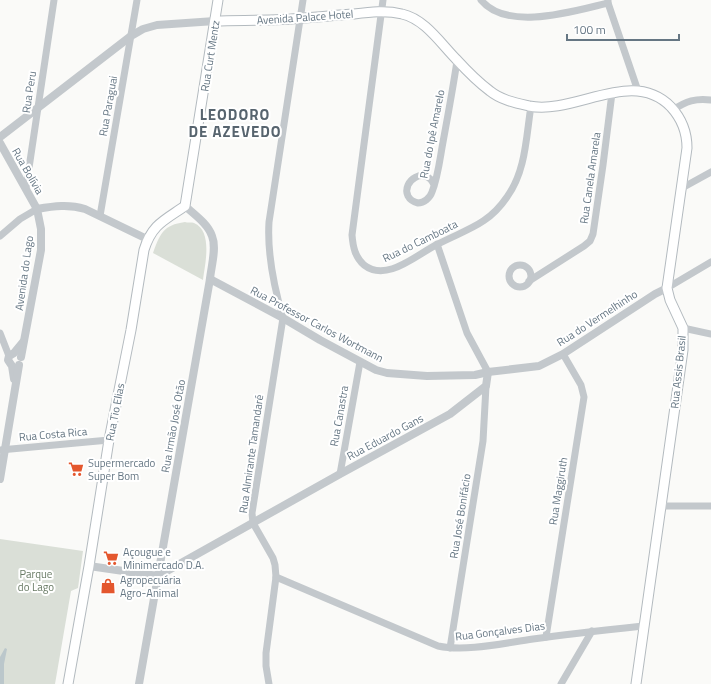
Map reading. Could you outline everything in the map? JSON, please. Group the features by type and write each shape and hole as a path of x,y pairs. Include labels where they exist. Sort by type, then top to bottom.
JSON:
{"main road":[{"name":"Rua Curt Mentz","path":"185,206 218,0"},
{"name":"Avenida Palace Hotel","path":"215,21 300,19 382,11 402,14 411,17 432,33 457,61 490,92 500,98 530,106 544,107 572,104 612,93"},
{"name":"Rua Assis Brasil","path":"612,93 638,91 653,95 664,101 682,122 687,137 682,188 667,288 670,300 683,328 683,350 636,684"},
{"name":"Rua Tio Elias","path":"68,684 109,440 131,330 144,250 147,240 159,223 185,206"}],"street":[{"name":"Rua Peru","path":"26,188 54,0"},
{"name":"Rua Paraguai","path":"100,216 137,0"},
{"path":"283,318 269,253 269,222 303,0"},
{"name":"Rua do Camboata","path":"383,0 352,235 355,254 359,260 369,268 380,272 394,269 437,244 464,232 492,216 509,195 516,183 520,171 530,106"},
{"path":"481,0 485,5 499,14 519,16 556,15 608,2 638,91"},
{"name":"Avenida Palace Hotel","path":"0,137 131,36 143,29 157,25 215,21"},
{"name":"Rua do Ipê Amarelo","path":"434,185 428,177 422,175 416,176 411,180 407,191 409,197 417,203 423,202 432,193 434,185 438,167 457,61"},
{"name":"Rua Canela Amarela","path":"529,281 590,241 593,234 612,93"},
{"path":"673,110 689,101 697,99 711,100"},
{"name":"Rua Bolívia","path":"0,143 37,209"},
{"path":"682,188 711,172"},
{"path":"0,236 20,218 37,209 54,206 75,206 100,216 147,240"},
{"name":"Rua Irmão José Otão","path":"139,684 210,280 214,247 213,237 203,222 185,206"},
{"name":"Avenida do Lago","path":"0,479 2,450 16,385 15,358 25,340 41,250 41,230 37,209"},
{"path":"437,244 467,333 488,372 486,386"},
{"name":"Rua do Vermelhinho","path":"488,372 539,366 563,354 711,262"},
{"name":"Rua Professor Carlos Wortmann","path":"210,280 283,318 376,370 387,373 427,376 468,376 488,372"},
{"name":"Rua Almirante Tamandaré","path":"269,684 266,666 266,653 276,578 275,565 273,558 253,523 253,504 283,318"},
{"path":"683,328 711,334"},
{"path":"1,335 15,358"},
{"path":"1,335 11,348 15,349 15,358"},
{"name":"Rua Maggiruth","path":"546,637 584,397 581,385 563,354"},
{"name":"Rua Canastra","path":"340,474 360,362"},
{"name":"Rua Eduardo Gans","path":"158,576 450,414 486,386"},
{"name":"Rua José Bonifácio","path":"450,648 482,441 486,386"},
{"name":"Rua Costa Rica","path":"2,450 109,440"},
{"path":"661,506 711,506"},
{"path":"89,566 158,576"},
{"name":"Rua Gonçalves Dias","path":"276,578 438,646 450,648 465,648 592,631 643,626"},
{"path":"561,684 592,631"}],"green space":[{"path":"178,223 194,223 200,227 204,233 206,240 206,257 203,280 153,253 160,236 167,228"},
{"name":"Parque do Lago","path":"0,539 83,551 78,588 71,591 55,684 0,684"}],"shaded area":[{"path":"5,648 7,649 4,664 4,684 0,684 0,657"}],"place":[{"name":"Supermercado Super Bom","path":"76,469"},
{"name":"Açougue e Minimercado D.A.","path":"111,558"},
{"name":"Agropecuária Agro-Animal","path":"108,586"}],"district":[{"name":"LEODORO DE AZEVEDO","path":"235,122"}]}
